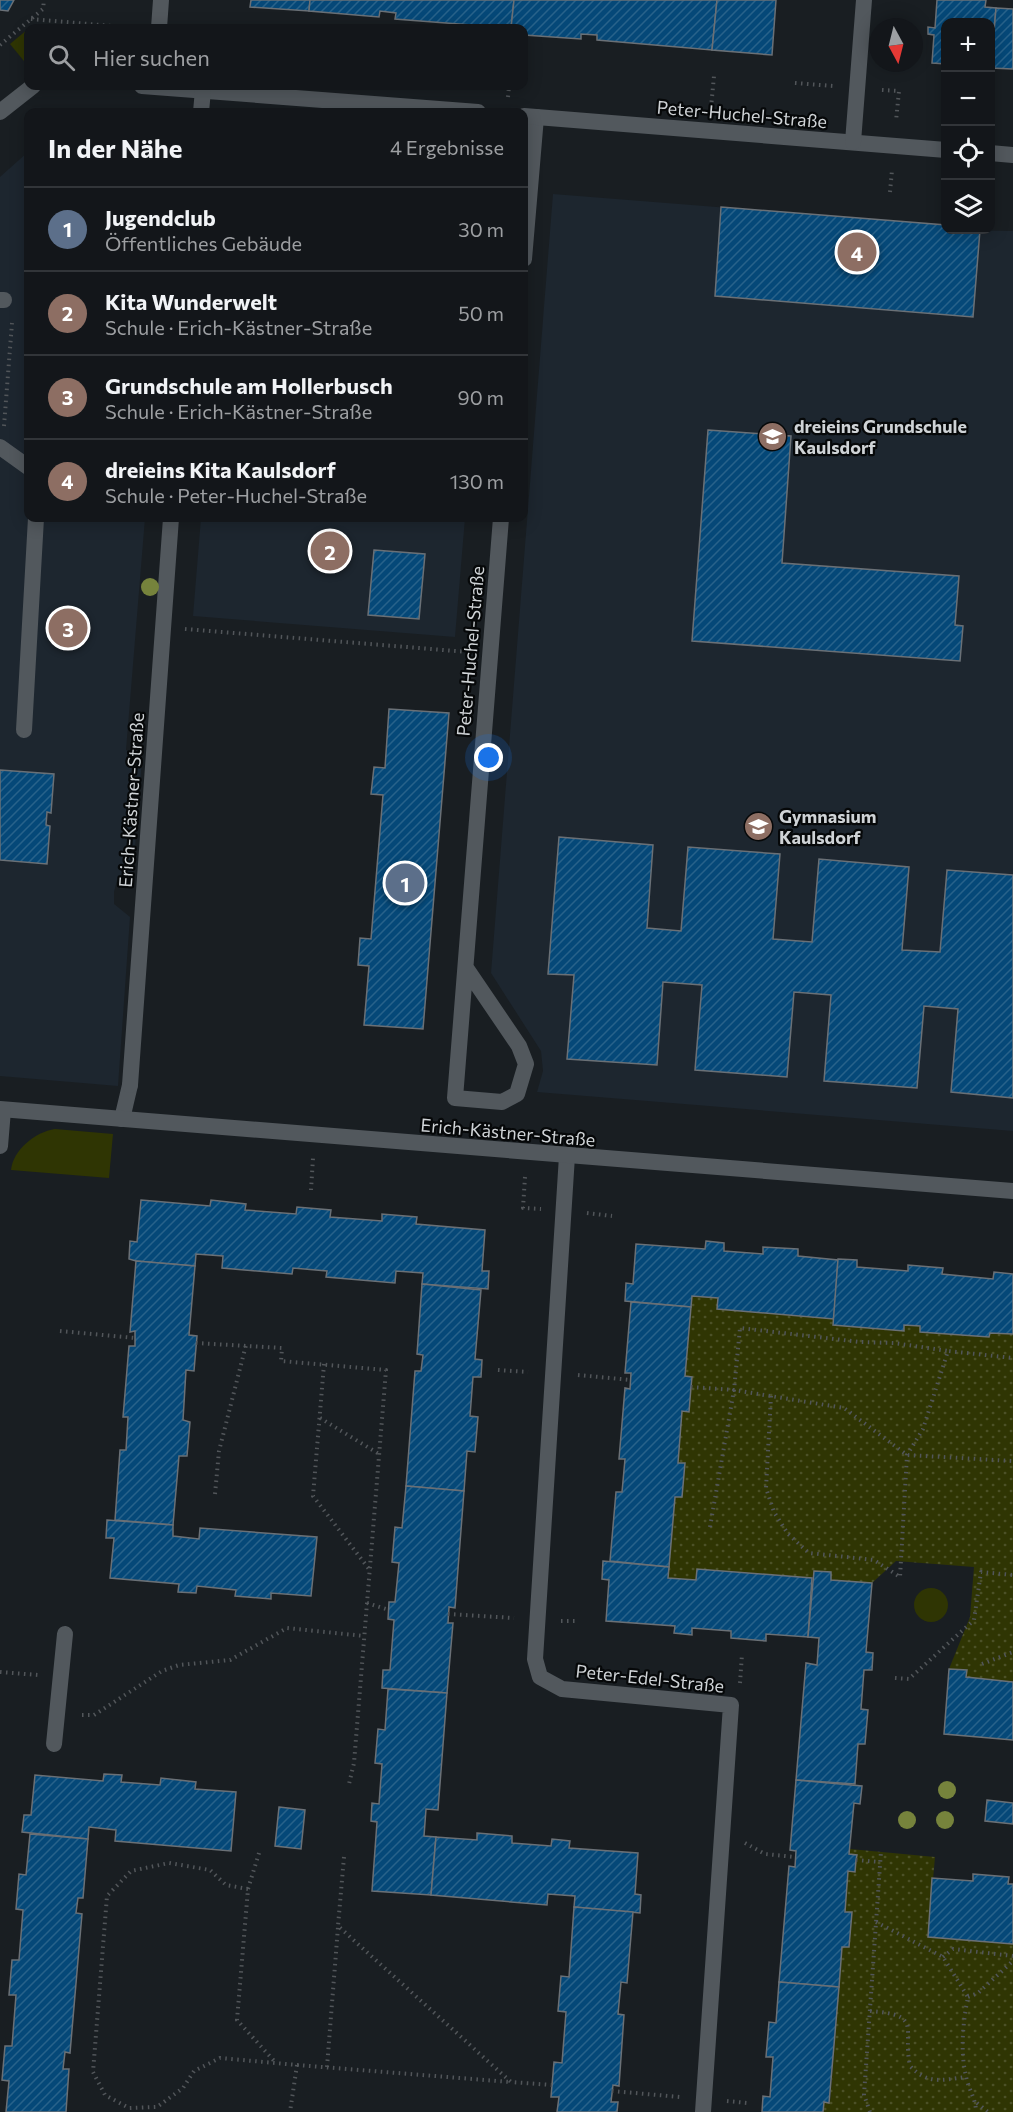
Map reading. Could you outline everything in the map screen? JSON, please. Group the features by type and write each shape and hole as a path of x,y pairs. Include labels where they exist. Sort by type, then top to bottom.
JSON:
{"street":[{"path":"159,24 160,0"},
{"path":"853,142 864,0"},
{"path":"0,112 28,90"},
{"path":"201,108 203,90 428,108"},
{"name":"Peter-Huchel-Straße","path":"528,164 530,117 941,150"},
{"path":"995,153 1013,155"},
{"path":"1,447 24,464"},
{"path":"24,730 36,522"},
{"name":"Erich-Kästner-Straße","path":"122,1119 130,1085 171,522"},
{"name":"Peter-Huchel-Straße","path":"466,968 519,1046 526,1064 517,1094 502,1102 455,1098 501,522"},
{"path":"0,1146 1,1110"},
{"name":"Erich-Kästner-Straße","path":"1,1110 1013,1191"},
{"name":"Peter-Edel-Straße","path":"567,1156 535,1659 540,1677 562,1689 731,1705 703,2112"},
{"path":"54,1744 65,1634"}],"path":[{"path":"25,24 43,9 44,0"},
{"path":"31,19 84,24"},
{"path":"0,45 24,25"},
{"path":"709,131 714,76"},
{"path":"890,192 893,163"},
{"path":"1,447 14,326 2,300"},
{"path":"164,627 489,654"},
{"path":"311,1190 315,1135"},
{"path":"710,1527 734,1390 740,1328 860,1342 894,1343 1013,1358"},
{"path":"60,1330 135,1338"},
{"path":"196,1343 282,1348 281,1361 386,1370 354,1763 349,1784"},
{"path":"215,1494 219,1451 246,1345"},
{"path":"771,1396 766,1488 774,1512 788,1534 809,1553 874,1560 900,1577 908,1455 923,1429 948,1351"},
{"path":"324,1365 313,1496 370,1570"},
{"path":"597,1377 631,1380"},
{"path":"691,1387 734,1390 844,1408 908,1455 1013,1461"},
{"path":"320,1418 379,1454"},
{"path":"895,1678 909,1679 975,1620 981,1572 1013,1575"},
{"path":"367,1603 389,1610"},
{"path":"57,1714 94,1715 162,1671 179,1665 230,1660 288,1628 364,1636"},
{"path":"982,1664 1013,1652"},
{"path":"0,1672 61,1677"},
{"path":"722,1831 765,1854 795,1857"},
{"path":"870,2112 864,2095 881,1851"},
{"path":"259,1853 248,1889 237,2020 276,2063"},
{"path":"327,2067 344,1857"},
{"path":"856,1860 880,1862"},
{"path":"248,1889 226,1885 210,1870 168,1863 131,1870 107,1896 93,2072 105,2095 129,2108 157,2107 183,2088 194,2071 220,2058 552,2085"},
{"path":"876,1922 943,1957 968,1997 964,2019 966,2077 976,2103 976,2112"},
{"path":"338,1926 511,2082"},
{"path":"943,1957 953,1949 1013,1956"},
{"path":"968,1997 978,1993 1013,1961"},
{"path":"870,2011 894,2013 904,2019 909,2027 910,2066 920,2077 936,2080 966,2077"},
{"path":"290,2112 297,2065"},
{"path":"976,2103 988,2112"}],"shaded area":[{"path":"24,156 24,522 145,522 126,750 142,759 133,873 117,880 114,892 114,904 130,917 118,1086 0,1076 0,177"},
{"path":"553,194 941,225 941,234 995,234 995,231 1013,231 1013,1131 537,1092 543,1071 541,1051 491,973"},
{"path":"201,522 465,522 455,637 193,616"}],"green space":[{"path":"24,32 24,61 10,44"},
{"path":"55,1129 113,1134 109,1178 11,1170 16,1156 26,1143 40,1134"},
{"path":"692,1296 718,1298 717,1309 834,1319 834,1325 903,1331 904,1325 920,1326 920,1332 989,1337 990,1333 1013,1334 1013,1682 966,1677 967,1670 949,1669 970,1617 974,1567 896,1561 872,1583 831,1580 831,1572 814,1571 812,1578 697,1569 696,1580 668,1578 675,1497 682,1497 685,1464 678,1463 682,1411 689,1412 692,1377 685,1376"},
{"path":"931,1588 943,1593 948,1605 943,1617 931,1622 919,1617 914,1605 919,1593"},
{"path":"850,1849 935,1857 928,1937 1013,1944 1013,2112 823,2112 824,2102 830,2102 848,1871 855,1872 857,1855 849,1854"}],"building":[{"path":"0,0 14,0 8,11 0,10"},
{"path":"251,0 310,0 309,11 250,7"},
{"path":"310,0 514,0 511,24 459,24 395,19 396,13 380,11 379,17 309,11"},
{"path":"514,0 717,0 712,50 597,40 597,35 581,34 581,39 528,35 528,24 511,24"},
{"path":"717,0 776,0 772,55 712,50"},
{"path":"937,0 986,0 985,7 996,8 995,20 995,18 941,18 941,64 932,63 934,35 928,34 928,27 935,28"},
{"path":"996,8 1013,9 1013,69 995,68"},
{"path":"721,207 941,225 941,234 980,234 973,317 715,296"},
{"path":"708,430 791,436 782,563 959,576 955,625 963,626 960,661 692,641"},
{"path":"374,550 425,554 419,619 368,615"},
{"path":"389,709 449,713 423,1029 364,1025 369,966 358,965 360,938 371,939 383,795 371,794 374,767 385,768"},
{"path":"0,770 54,774 51,813 47,812 46,825 50,826 47,864 0,860"},
{"path":"559,837 653,845 647,928 681,931 688,847 780,854 773,939 812,942 819,859 909,867 902,950 940,952 947,870 1013,875 1013,1098 951,1092 958,1009 924,1006 917,1088 824,1081 831,995 794,992 787,1077 695,1070 702,985 663,982 657,1065 567,1059 574,975 548,974"},
{"path":"141,1200 210,1206 211,1200 246,1204 245,1210 296,1214 297,1207 331,1210 330,1217 382,1221 382,1214 417,1217 416,1224 485,1230 482,1271 489,1271 488,1289 422,1284 423,1273 396,1271 395,1283 326,1277 327,1271 293,1268 292,1274 222,1268 223,1256 196,1254 195,1266 136,1261 129,1259 130,1241 137,1242"},
{"path":"706,1241 724,1243 724,1251 763,1254 763,1247 798,1249 798,1256 838,1260 834,1319 717,1309 718,1298 692,1296 691,1307 625,1301 626,1283 633,1284 636,1244 705,1249"},
{"path":"838,1259 857,1260 857,1267 908,1271 908,1265 943,1268 942,1274 993,1279 994,1272 1013,1274 1013,1334 990,1333 989,1337 920,1332 920,1326 904,1325 904,1331 833,1325"},
{"path":"136,1261 195,1266 189,1335 197,1336 194,1371 186,1370 183,1420 190,1422 187,1456 179,1456 173,1525 115,1520 120,1450 126,1450 128,1417 123,1417 129,1346 135,1346 135,1331 130,1332"},
{"path":"422,1284 481,1290 475,1359 482,1360 481,1377 473,1377 470,1416 478,1417 475,1452 467,1451 464,1491 406,1486 415,1371 421,1371 423,1355 417,1354"},
{"path":"631,1302 691,1307 685,1376 692,1377 689,1412 682,1411 678,1463 685,1463 682,1497 675,1497 669,1567 610,1561 616,1492 622,1492 625,1459 619,1459 625,1388 630,1389 631,1373 625,1373"},
{"path":"406,1486 464,1491 455,1608 449,1607 448,1623 453,1623 447,1693 382,1688 383,1670 390,1670 394,1620 388,1619 389,1602 395,1602 399,1563 392,1562 395,1527 402,1528"},
{"path":"107,1520 173,1525 173,1536 199,1539 200,1528 317,1537 311,1596 271,1593 271,1599 235,1596 236,1590 197,1586 196,1593 178,1592 179,1584 110,1578 114,1538 106,1538"},
{"path":"603,1561 669,1567 668,1578 696,1580 697,1569 812,1578 808,1637 766,1634 766,1641 731,1638 731,1631 692,1628 692,1635 674,1633 675,1626 606,1621 609,1580 602,1579"},
{"path":"814,1571 831,1572 831,1580 872,1583 866,1652 873,1653 872,1670 864,1670 861,1709 868,1710 865,1744 858,1744 855,1784 796,1780 806,1663 817,1665 819,1638 808,1637"},
{"path":"949,1669 967,1670 966,1677 1013,1682 1013,1740 944,1734"},
{"path":"388,1689 447,1693 438,1810 426,1809 424,1836 436,1837 431,1895 372,1891 377,1822 371,1821 372,1803 379,1804 382,1764 375,1763 378,1729 385,1730"},
{"path":"104,1774 122,1775 121,1782 160,1785 161,1778 196,1782 195,1789 236,1792 231,1851 115,1841 116,1830 89,1827 88,1839 22,1832 24,1815 31,1815 35,1775 103,1781"},
{"path":"796,1780 862,1786 860,1804 854,1803 849,1854 857,1855 855,1872 848,1871 845,1912 852,1912 849,1947 842,1947 839,1987 779,1982 789,1866 795,1867 796,1851 790,1850"},
{"path":"987,1800 1013,1803 1013,1824 985,1821"},
{"path":"279,1807 305,1810 301,1849 275,1846"},
{"path":"477,1833 512,1836 512,1843 551,1846 552,1839 570,1841 569,1848 638,1853 635,1894 641,1895 640,1913 574,1907 575,1896 548,1894 547,1905 431,1895 436,1837 477,1840"},
{"path":"30,1834 88,1839 83,1898 78,1898 76,1913 82,1914 70,2053 65,2052 63,2069 69,2069 66,2112 6,2112 9,2081 2,2080 5,2046 12,2046 16,1995 9,1995 12,1960 19,1960 23,1910 16,1909 19,1874 26,1875"},
{"path":"973,1874 1009,1877 1008,1884 1013,1884 1013,1944 928,1937 932,1878 973,1881"},
{"path":"574,1907 633,1912 627,1983 621,1982 618,2014 624,2015 619,2086 613,2085 611,2102 618,2102 617,2112 557,2112 559,2097 551,2097 554,2062 562,2063 566,2012 558,2011 561,1976 569,1977"},
{"path":"779,1982 839,1987 829,2103 824,2102 823,2112 762,2112 763,2096 770,2097 773,2057 766,2057 769,2022 776,2023"}],"place":[{"name":"dreieins Kita Kaulsdorf","path":"857,252"},
{"name":"dreieins Grundschule Kaulsdorf","path":"773,436"},
{"name":"Kita Wunderwelt","path":"330,551"},
{"name":"Grundschule am Hollerbusch","path":"68,628"},
{"name":"Gymnasium Kaulsdorf","path":"758,826"},
{"name":"Jugendclub","path":"405,883"}]}
